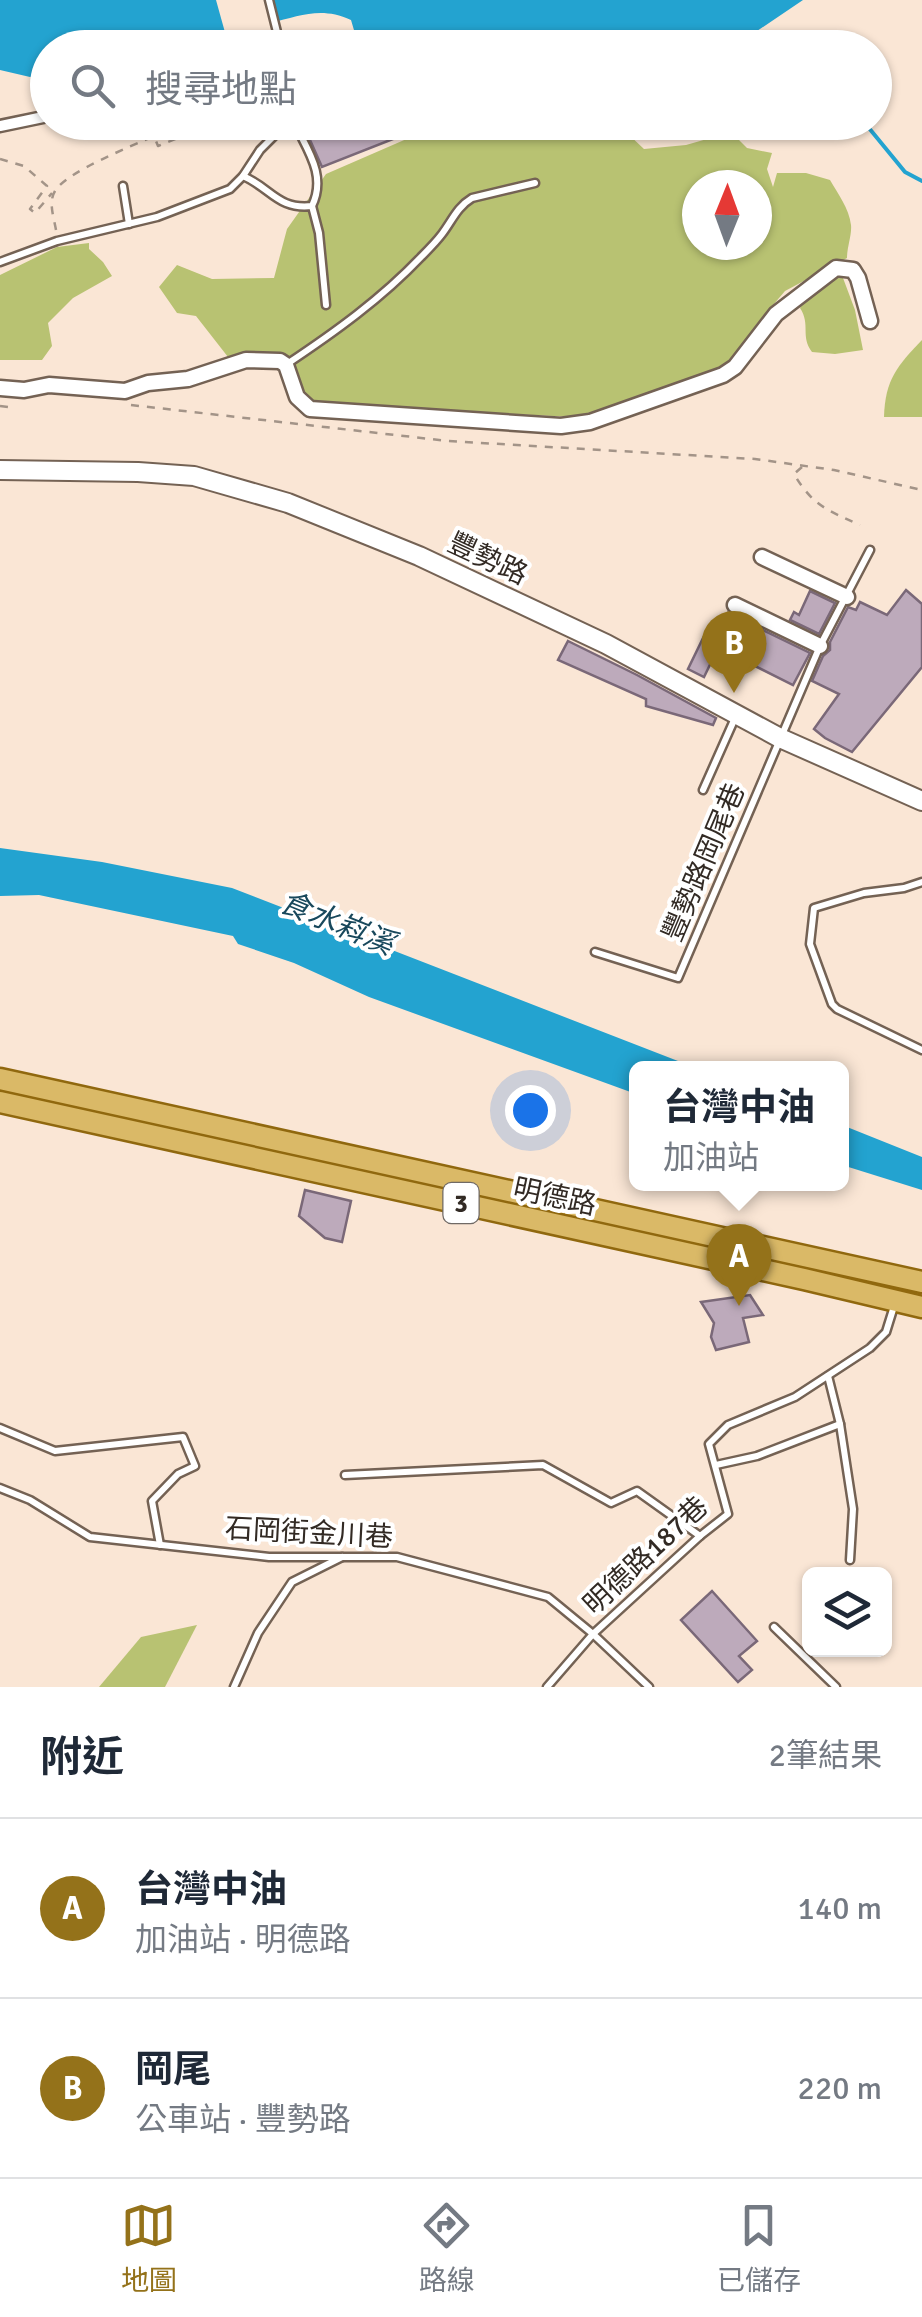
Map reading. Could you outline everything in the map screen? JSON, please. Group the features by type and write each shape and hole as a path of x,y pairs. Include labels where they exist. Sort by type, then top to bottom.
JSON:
{"main road":[{"name":"明德路","path":"0,1079 922,1282"},
{"name":"明德路","path":"0,1102 922,1307"},
{"path":"666,1249 670,1226"}],"street":[{"path":"0,126 30,118"},
{"path":"0,388 24,390 49,385 125,390 188,379 246,360 280,361 286,365 297,396 310,409 561,426 590,422 723,374 735,367 776,314 836,268 853,270 870,321"},
{"name":"豐勢路","path":"0,470 194,476 288,503 419,556 606,644 780,738 922,801"},
{"path":"762,557 847,597"},
{"path":"735,604 820,646"}],"lane":[{"path":"270,0 277,30"},
{"path":"0,262 57,240 191,206 230,189 270,140"},
{"path":"303,140 317,170 318,187 312,206 319,233 326,305"},
{"path":"244,176 283,204 312,206"},
{"path":"286,365 346,325 387,290 441,236 460,206 472,198 535,184"},
{"path":"122,186 130,224"},
{"path":"780,738 820,646 870,550"},
{"path":"702,790 737,714"},
{"name":"豐勢路岡尾巷","path":"594,952 678,978 780,738"},
{"path":"922,882 814,908 810,944 832,1004 838,1010 922,1050"},
{"name":"明德路187巷","path":"547,1687 594,1634 728,1514 709,1444 728,1424 795,1396 870,1348 886,1332 896,1302"},
{"path":"828,1376 854,1508 850,1560"},
{"path":"716,1466 756,1456 840,1424"},
{"path":"0,1428 55,1451 183,1437 195,1466 178,1474 152,1501 160,1545"},
{"path":"345,1475 543,1465 611,1504 638,1492 700,1536"},
{"name":"石岡街金川巷","path":"0,1488 30,1500 90,1537 269,1557 397,1557 548,1597 650,1687"},
{"path":"234,1687 258,1633 292,1582 344,1557"},
{"path":"774,1627 836,1687"}],"path":[{"path":"0,159 24,166 46,186 30,209 35,212 56,188 145,140"},
{"path":"56,188 51,201 57,240"},
{"path":"120,404 448,441 754,460 834,470 922,490"},
{"path":"803,466 794,474 806,494 822,507 860,525"}],"green space":[{"path":"404,140 634,140 644,149 704,140 739,140 747,148 772,153 767,170 682,170 682,260 772,260 772,184 773,187 777,173 806,173 830,180 843,201 851,229 847,258 785,291 756,325 746,347 716,374 573,417 314,404 303,391 298,373 284,359 258,354 228,357 196,316 177,313 159,287 177,265 212,279 274,278 287,229 326,174"},
{"path":"89,243 89,249 112,276 73,298 48,323 52,346 42,360 0,360 0,275 57,247"},
{"path":"840,270 855,310 863,350 812,352 800,308 814,283"},
{"path":"922,340 922,417 884,417 894,374"},
{"path":"197,1625 165,1687 99,1687 141,1637"}],"water":[{"path":"0,0 216,0 224,30 30,30 30,77 0,70"},
{"path":"264,0 803,0 759,30 354,30 351,20 320,13 270,23"},
{"path":"0,848 102,862 232,888 678,1061 629,1061 629,1091 369,997 294,963 238,944 233,936 39,895 0,896"},
{"path":"849,1128 922,1157 922,1190 849,1167"}],"building":[{"path":"310,140 390,140 322,167"},
{"path":"906,590 922,604 922,667 852,752 814,729 839,694 812,681 848,607 856,610 860,602 887,615"},
{"path":"810,591 835,603 819,634 790,620 794,612 799,615"},
{"path":"728,613 810,653 793,685 714,643"},
{"path":"703,638 718,648 704,677 688,669"},
{"path":"568,641 716,718 713,725 646,706 646,699 558,660"},
{"path":"305,1190 351,1201 342,1242 325,1238 299,1216"},
{"path":"750,1295 763,1315 743,1318 749,1342 716,1350 711,1337 714,1323 701,1302"},
{"path":"712,1591 757,1641 739,1656 752,1670 738,1682 681,1620"}],"waterway":[{"path":"879,140 905,172 922,181"}],"place":[{"name":"岡尾","path":"734,693"},
{"name":"台灣中油","path":"739,1306"}],"water label":[{"name":"食水嵙溪","path":"337,923"}]}
